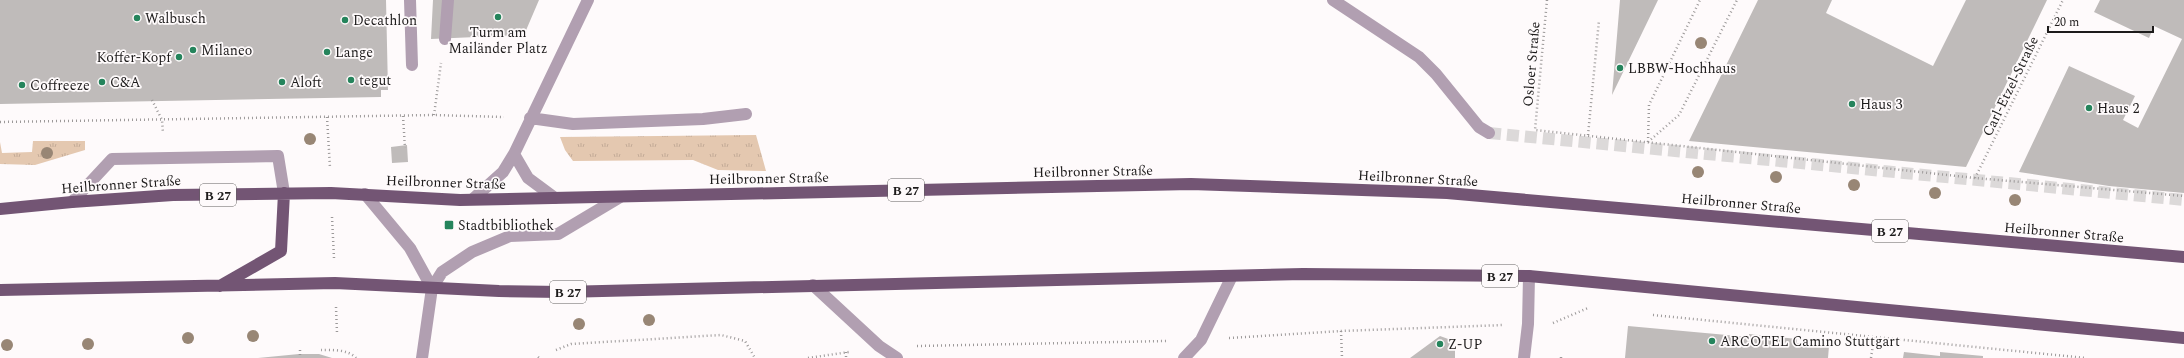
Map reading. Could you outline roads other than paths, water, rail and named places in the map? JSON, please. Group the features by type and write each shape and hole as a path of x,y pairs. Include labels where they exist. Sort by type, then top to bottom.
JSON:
{"main road":[{"name":"Heilbronner Straße","path":"0,209 173,195 331,193 472,199 1184,184 1447,193 2184,257"},
{"path":"219,287 281,251 284,193"},
{"name":"B 27","path":"0,290 219,287 335,283 562,292 1232,276 1435,274 1529,276 2184,338"}],"street":[{"path":"410,0 412,65"},
{"path":"445,39 448,0"},
{"path":"472,199 503,172 514,154 588,0"},
{"path":"1333,0 1419,57 1436,74 1479,127 1489,133"},
{"path":"530,118 573,124 703,119 746,114"},
{"path":"514,154 528,178 555,198"},
{"path":"72,202 112,160 278,156 284,193"},
{"path":"365,194 410,248 432,288"},
{"path":"422,358 432,288 442,272 472,252 510,236 558,234 620,197"},
{"path":"1184,358 1201,340 1232,276"},
{"path":"1524,358 1528,324 1529,276"},
{"path":"813,285 879,346 897,358"}],"tunnel":[{"path":"1489,133 2184,200"}],"place":[{"name":"Turm am Mailänder Platz","path":"498,17"},
{"name":"Walbusch","path":"137,18"},
{"name":"Decathlon","path":"345,20"},
{"name":"Milaneo","path":"193,50"},
{"name":"Lange","path":"327,52"},
{"name":"Koffer-Kopf","path":"179,57"},
{"name":"LBBW-Hochhaus","path":"1620,68"},
{"name":"tegut","path":"351,80"},
{"name":"C&A","path":"102,82"},
{"name":"Aloft","path":"282,82"},
{"name":"Coffreeze","path":"22,85"},
{"name":"Haus 3","path":"1852,104"},
{"name":"Haus 2","path":"2089,108"},
{"name":"Stadtbibliothek","path":"449,225"},
{"name":"ARCOTEL Camino Stuttgart","path":"1712,341"},
{"name":"Z-UP","path":"1440,344"}]}
